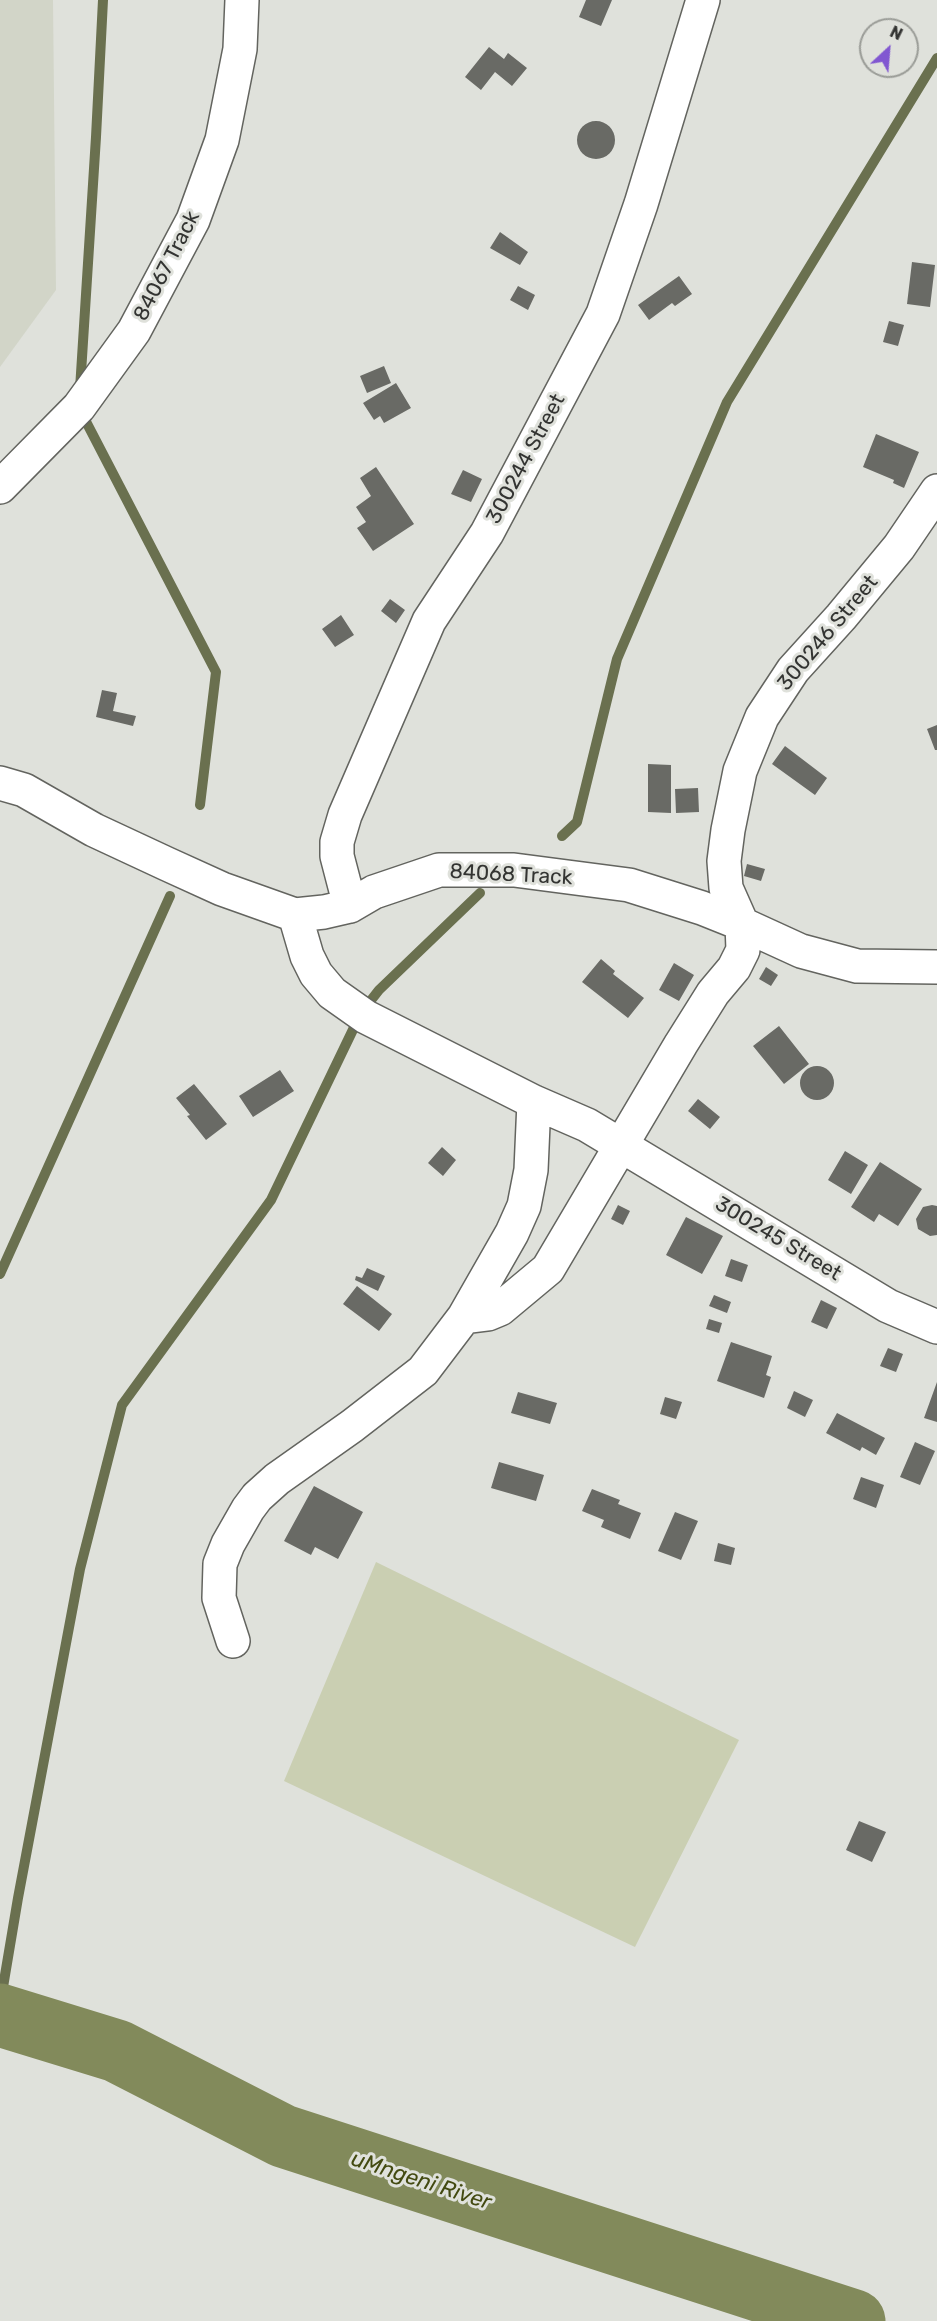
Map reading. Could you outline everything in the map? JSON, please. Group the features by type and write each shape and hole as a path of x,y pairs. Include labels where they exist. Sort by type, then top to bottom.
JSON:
{"street":[{"name":"84067 Track","path":"0,488 79,407 134,331 193,220 222,140 240,49 242,0"},
{"name":"300244 Street","path":"350,906 336,856 337,842 345,815 429,621 487,533 603,314 641,204 703,0"},
{"name":"300246 Street","path":"742,924 726,888 724,861 740,771 762,717 793,670 899,547 937,491"},
{"name":"84068 Track","path":"0,783 24,790 94,830 222,889 295,915 350,906 375,892 439,870 514,870 629,885 702,908 801,951 857,966 937,967"},
{"name":"300245 Street","path":"295,915 307,956 316,974 332,993 366,1017 534,1102 587,1125 888,1306 937,1327"},
{"path":"464,1317 488,1314 500,1309 548,1269 713,993 734,968 742,950 742,924"},
{"path":"233,1641 219,1598 220,1564 228,1544 256,1497 423,1371 464,1317 512,1233 524,1206 531,1170 534,1102"}],"shaded area":[{"path":"0,0 53,0 56,290 0,367"}],"green space":[{"path":"376,1562 739,1740 635,1947 284,1781"}],"building":[{"path":"586,0 612,0 601,26 579,17"},
{"path":"489,47 504,59 508,53 527,68 512,86 495,72 481,90 465,77"},
{"path":"596,121 609,127 615,140 609,153 596,159 583,153 577,140 583,127"},
{"path":"500,232 528,252 520,265 490,248"},
{"path":"912,262 935,265 930,307 907,304"},
{"path":"679,276 692,294 675,306 672,303 649,320 638,305"},
{"path":"518,286 535,295 528,310 510,300"},
{"path":"889,321 904,325 898,346 883,342"},
{"path":"384,366 391,383 367,393 360,376"},
{"path":"396,383 411,408 384,423 380,416 374,420 363,403"},
{"path":"876,434 919,452 904,488 893,483 894,480 863,467"},
{"path":"376,467 414,524 373,551 357,528 366,522 356,507 371,496 360,478"},
{"path":"463,470 482,479 471,502 451,494"},
{"path":"390,599 405,610 396,623 381,611"},
{"path":"341,615 354,635 335,647 322,629"},
{"path":"102,690 117,693 113,711 136,716 133,726 96,717"},
{"path":"937,725 937,750 935,750 927,729"},
{"path":"785,746 827,778 815,795 772,764"},
{"path":"648,764 671,765 671,813 648,812"},
{"path":"698,788 699,812 676,813 675,789"},
{"path":"747,864 765,869 761,881 744,876"},
{"path":"601,959 615,971 613,974 644,998 628,1018 582,982"},
{"path":"674,963 694,975 679,1001 659,990"},
{"path":"766,967 778,975 771,986 759,979"},
{"path":"779,1026 809,1064 784,1084 753,1046"},
{"path":"817,1066 829,1071 834,1083 829,1095 817,1100 805,1095 800,1083 805,1071"},
{"path":"280,1070 294,1091 253,1117 239,1096"},
{"path":"194,1084 227,1124 206,1140 176,1098"},
{"path":"698,1099 720,1117 710,1129 688,1111"},
{"path":"442,1147 456,1160 443,1176 428,1163"},
{"path":"845,1151 868,1165 851,1194 828,1180"},
{"path":"880,1162 922,1189 898,1226 879,1214 874,1222 851,1207"},
{"path":"618,1205 630,1211 623,1225 611,1219"},
{"path":"937,1206 937,1235 930,1236 918,1229 916,1219 923,1207"},
{"path":"686,1217 723,1236 702,1274 666,1255"},
{"path":"731,1259 748,1265 742,1282 725,1276"},
{"path":"367,1268 385,1276 378,1291 355,1280 356,1276 362,1278"},
{"path":"357,1286 392,1314 379,1331 343,1304"},
{"path":"714,1295 731,1302 727,1313 709,1306"},
{"path":"821,1300 837,1308 827,1329 811,1322"},
{"path":"709,1319 722,1323 719,1333 706,1329"},
{"path":"731,1342 772,1356 766,1375 771,1377 764,1398 717,1381"},
{"path":"888,1348 903,1354 896,1372 880,1366"},
{"path":"937,1382 937,1422 924,1418"},
{"path":"794,1391 813,1400 805,1417 787,1408"},
{"path":"518,1392 557,1403 550,1424 511,1413"},
{"path":"665,1397 682,1402 676,1419 660,1414"},
{"path":"837,1413 885,1438 876,1455 862,1447 860,1451 826,1433"},
{"path":"915,1442 935,1451 920,1485 900,1477"},
{"path":"499,1462 544,1475 536,1501 491,1488"},
{"path":"861,1477 884,1485 876,1508 853,1499"},
{"path":"314,1486 363,1512 338,1559 315,1547 311,1555 284,1541"},
{"path":"592,1489 620,1500 618,1504 641,1513 630,1539 601,1527 604,1520 582,1511"},
{"path":"675,1512 698,1521 681,1560 658,1551"},
{"path":"718,1543 735,1548 731,1565 714,1561"},
{"path":"859,1821 886,1832 872,1862 846,1850"}],"waterway":[{"path":"80,389 103,0"},
{"path":"562,836 577,822 617,659 727,402 937,58"},
{"path":"80,410 216,672 200,805"},
{"path":"0,2005 80,1569 122,1405 271,1200 361,1013 379,990 480,893"},
{"path":"0,1274 170,896"},
{"name":"uMngeni River","path":"0,2015 117,2051 283,2136 854,2321"}]}
